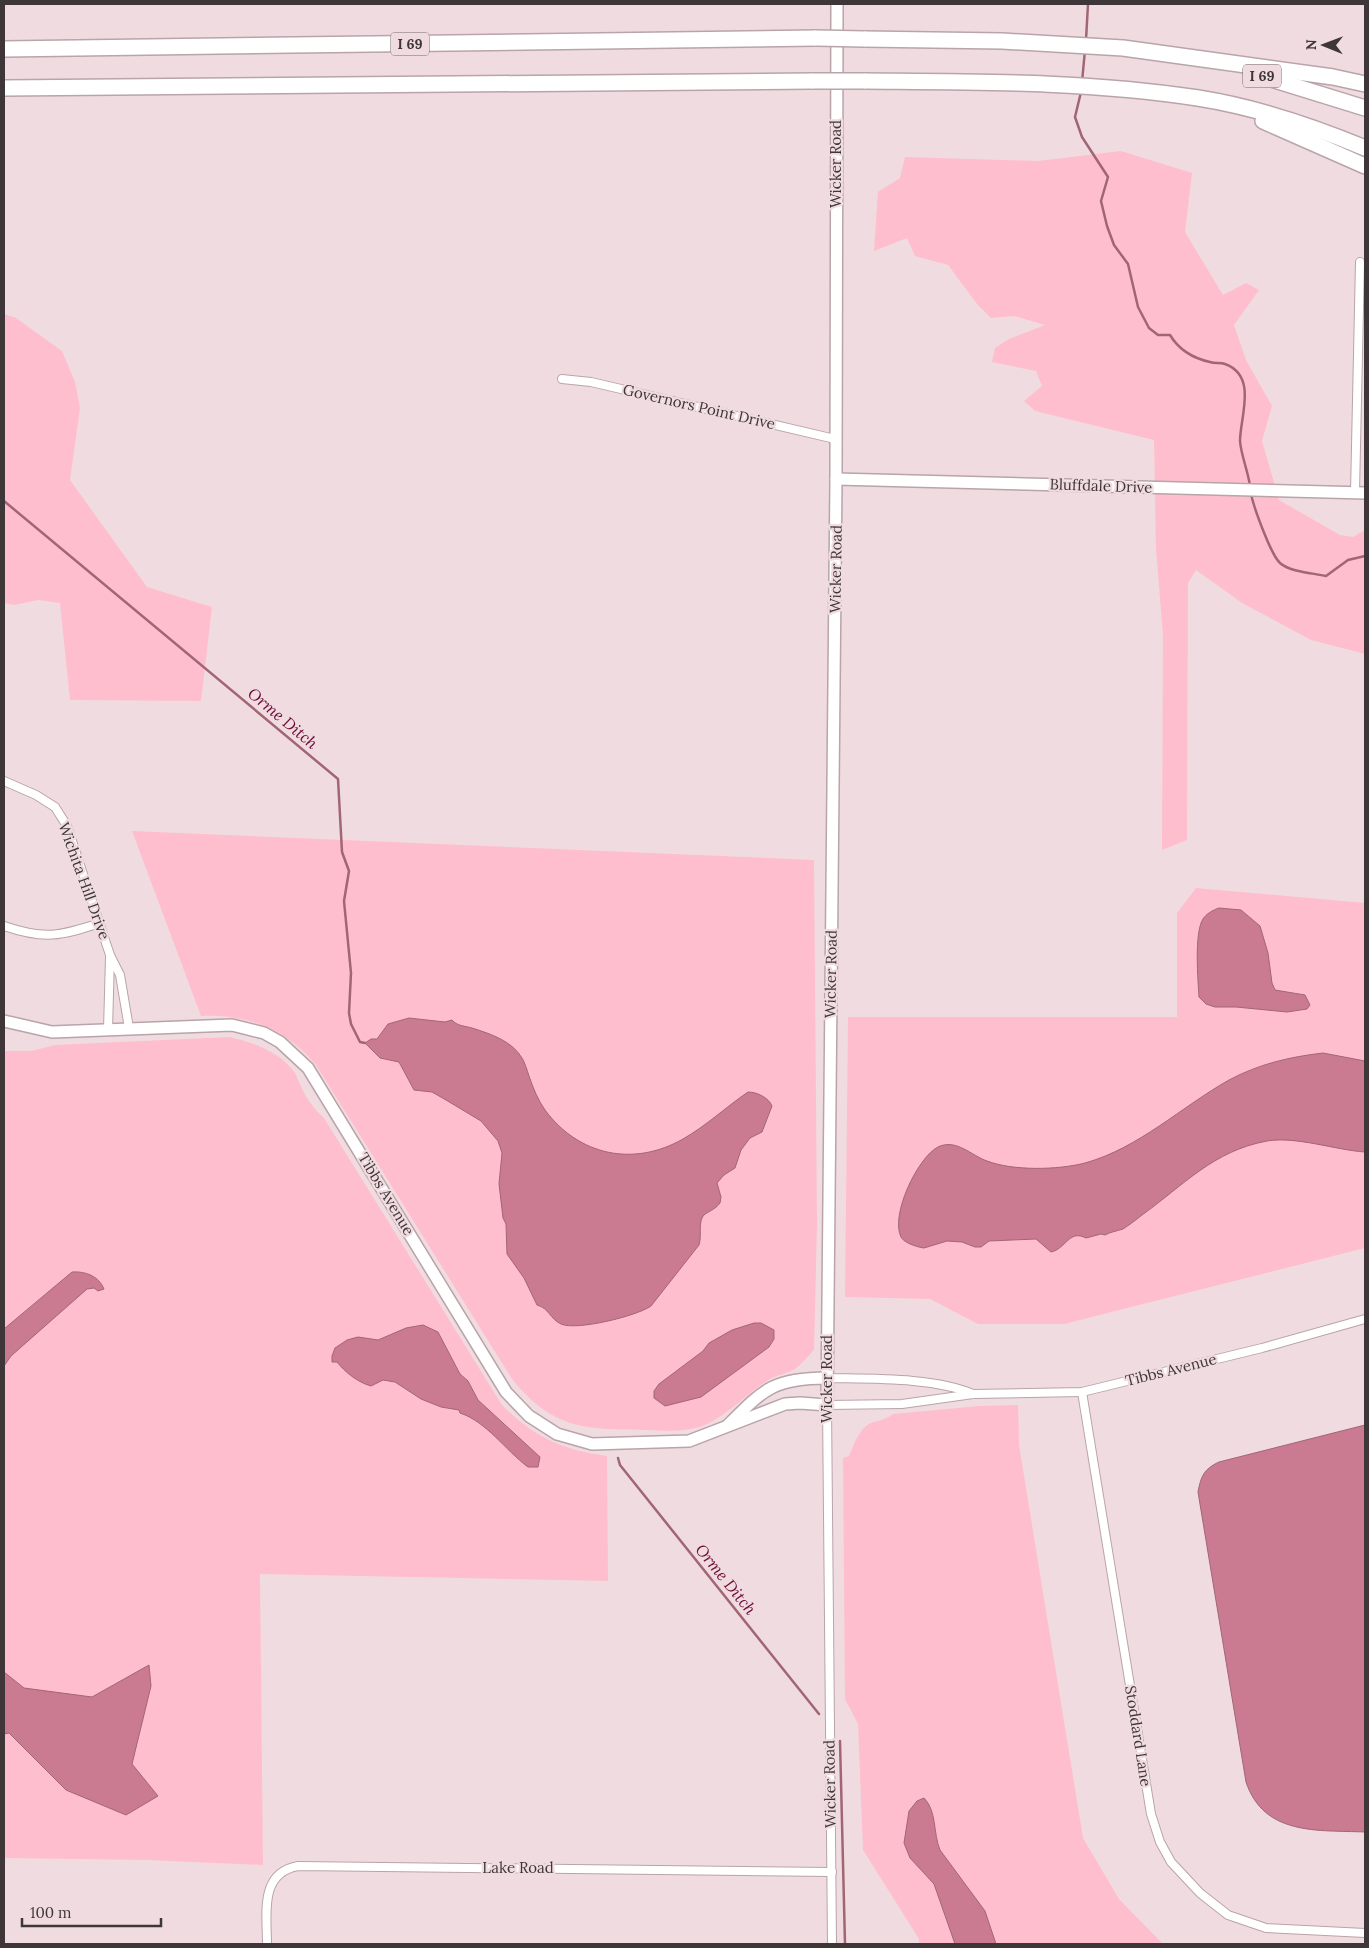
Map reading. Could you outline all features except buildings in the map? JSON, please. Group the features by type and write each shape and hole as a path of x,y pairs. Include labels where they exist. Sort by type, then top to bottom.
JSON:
{"highway":[{"name":"I 69","path":"4,49 816,38 1043,42 1157,51 1246,71 1365,108"},
{"path":"1157,51 1333,77 1365,84"},
{"name":"I 69","path":"4,88 813,81 1037,83 1124,90 1225,104 1310,127 1365,148"},
{"path":"1225,104 1365,166"}],"street":[{"name":"Wicker Road","path":"832,1944 827,1378 836,479 836,4"},
{"path":"1360,262 1360,493"},
{"name":"Governors Point Drive","path":"562,379 591,382 835,439"},
{"name":"Bluffdale Drive","path":"836,479 1360,493"},
{"name":"Wichita Hill Drive","path":"4,781 36,795 55,807 67,826 110,955 120,975 129,1028"},
{"path":"4,926 39,936 64,935 100,923"},
{"name":"Wichita Hill Drive","path":"108,1030 110,955"},
{"name":"Tibbs Avenue","path":"4,1021 52,1032 232,1024 264,1033 296,1055 308,1068 371,1169 506,1392 529,1416 556,1434 592,1444 689,1441 785,1404 902,1404 973,1394 1082,1392 1262,1348 1365,1319"},
{"name":"Tibbs Avenue","path":"724,1429 763,1392 774,1385 803,1378 871,1379 956,1386 973,1394"},
{"name":"Stoddard Lane","path":"1082,1392 1151,1814 1160,1842 1171,1862 1194,1887 1228,1914 1266,1928 1365,1933"},
{"name":"Lake Road","path":"268,1944 268,1890 279,1875 286,1870 298,1866 832,1872"}],"shaded area":[{"path":"1121,151 1192,173 1185,232 1223,295 1246,283 1259,290 1234,325 1246,360 1272,406 1262,441 1279,500 1340,535 1353,537 1365,530 1365,654 1311,640 1242,603 1196,570 1188,583 1187,840 1162,850 1163,636 1156,549 1154,440 1035,411 1024,401 1042,386 1036,371 992,362 995,348 1009,339 1045,325 1014,316 991,318 977,304 948,265 915,256 907,238 874,251 878,192 900,178 905,157 1038,161"},
{"path":"4,314 16,318 62,351 75,382 80,408 70,480 147,587 212,607 201,701 70,700 60,603 38,600 14,605 4,603"},
{"path":"132,831 814,860 817,1223 814,1350 795,1369 770,1379 759,1386 714,1421 691,1429 662,1431 589,1427 557,1418 542,1409 512,1379 316,1065 292,1042 265,1026 235,1018 201,1016"},
{"path":"1196,888 1365,903 1365,1248 1064,1324 978,1324 930,1299 845,1297 848,1017 1177,1017 1177,913"},
{"path":"1219,908 1241,910 1260,926 1268,953 1272,983 1275,990 1305,995 1310,1005 1307,1009 1287,1012 1215,1007 1206,1004 1199,997 1197,957 1200,926 1206,915"},
{"path":"409,1018 445,1022 452,1020 459,1025 500,1039 513,1047 525,1064 540,1102 559,1126 574,1138 591,1147 608,1152 646,1153 664,1148 691,1134 748,1092 759,1094 768,1100 772,1106 762,1132 750,1138 741,1150 735,1168 724,1175 717,1183 721,1197 720,1203 703,1216 699,1245 651,1306 620,1318 592,1324 569,1326 557,1322 541,1306 537,1305 524,1278 507,1254 506,1224 503,1218 499,1184 502,1153 498,1141 481,1121 432,1092 414,1090 399,1062 380,1058 365,1043 371,1039 377,1039 388,1024"},
{"path":"229,1037 265,1049 282,1059 295,1073 307,1098 324,1118 502,1405 537,1434 562,1446 607,1456 608,1581 260,1574 263,1865 146,1860 4,1858 4,1051 31,1051 55,1045"},
{"path":"1323,1053 1365,1061 1365,1152 1290,1140 1267,1141 1248,1146 1200,1170 1123,1229 1105,1235 1101,1234 1086,1238 1075,1236 1051,1252 1036,1239 989,1241 981,1247 975,1247 962,1242 947,1241 924,1248 914,1246 901,1237 899,1215 908,1188 922,1162 938,1147 945,1145 957,1146 981,1159 1009,1167 1049,1168 1085,1163 1124,1148 1240,1074 1275,1062"},
{"path":"72,1272 82,1272 91,1275 102,1284 104,1289 98,1291 94,1288 87,1289 11,1356 4,1366 4,1329"},
{"path":"754,1323 761,1323 774,1330 774,1339 769,1347 701,1397 665,1406 654,1398 654,1391 659,1384 703,1351 709,1343 732,1330"},
{"path":"423,1325 438,1332 460,1374 468,1381 478,1400 540,1457 538,1467 528,1467 479,1423 460,1413 459,1410 441,1407 421,1399 395,1382 383,1380 371,1386 352,1376 337,1362 332,1362 335,1348 347,1340 358,1337 378,1340 406,1328"},
{"path":"1018,1405 1019,1445 1083,1838 1119,1899 1163,1944 919,1944 919,1939 863,1850 858,1724 845,1699 843,1458 849,1456 857,1437 867,1425 893,1414 979,1406"},
{"path":"1365,1425 1365,1832 1311,1830 1279,1821 1266,1812 1254,1800 1246,1782 1198,1492 1204,1474 1210,1467 1219,1462"},
{"path":"149,1665 151,1686 132,1764 158,1796 126,1815 66,1790 9,1733 4,1734 4,1672 24,1688 92,1697"},
{"path":"924,1798 931,1809 940,1850 985,1911 996,1944 955,1944 934,1884 910,1858 904,1843 909,1811 917,1801"}],"waterway":[{"path":"1086,40 1088,4"},
{"path":"1082,82 1085,50"},
{"path":"1081,92 1075,117 1082,137 1108,177 1101,201 1107,226 1114,245 1128,264 1138,307 1149,328 1158,335 1170,335 1182,349 1192,356 1212,363 1225,364 1235,370 1241,378 1245,398 1240,441 1250,486"},
{"path":"1251,494 1268,541 1276,558 1284,566 1326,576 1348,560 1365,556"},
{"name":"Orme Ditch","path":"4,501 338,779 342,852 349,871 344,901 351,973 349,1013 351,1024 360,1042 365,1043"},
{"name":"Orme Ditch","path":"618,1458 620,1465 819,1714"},
{"name":"Orme Ditch","path":"840,1741 845,1944"}]}
